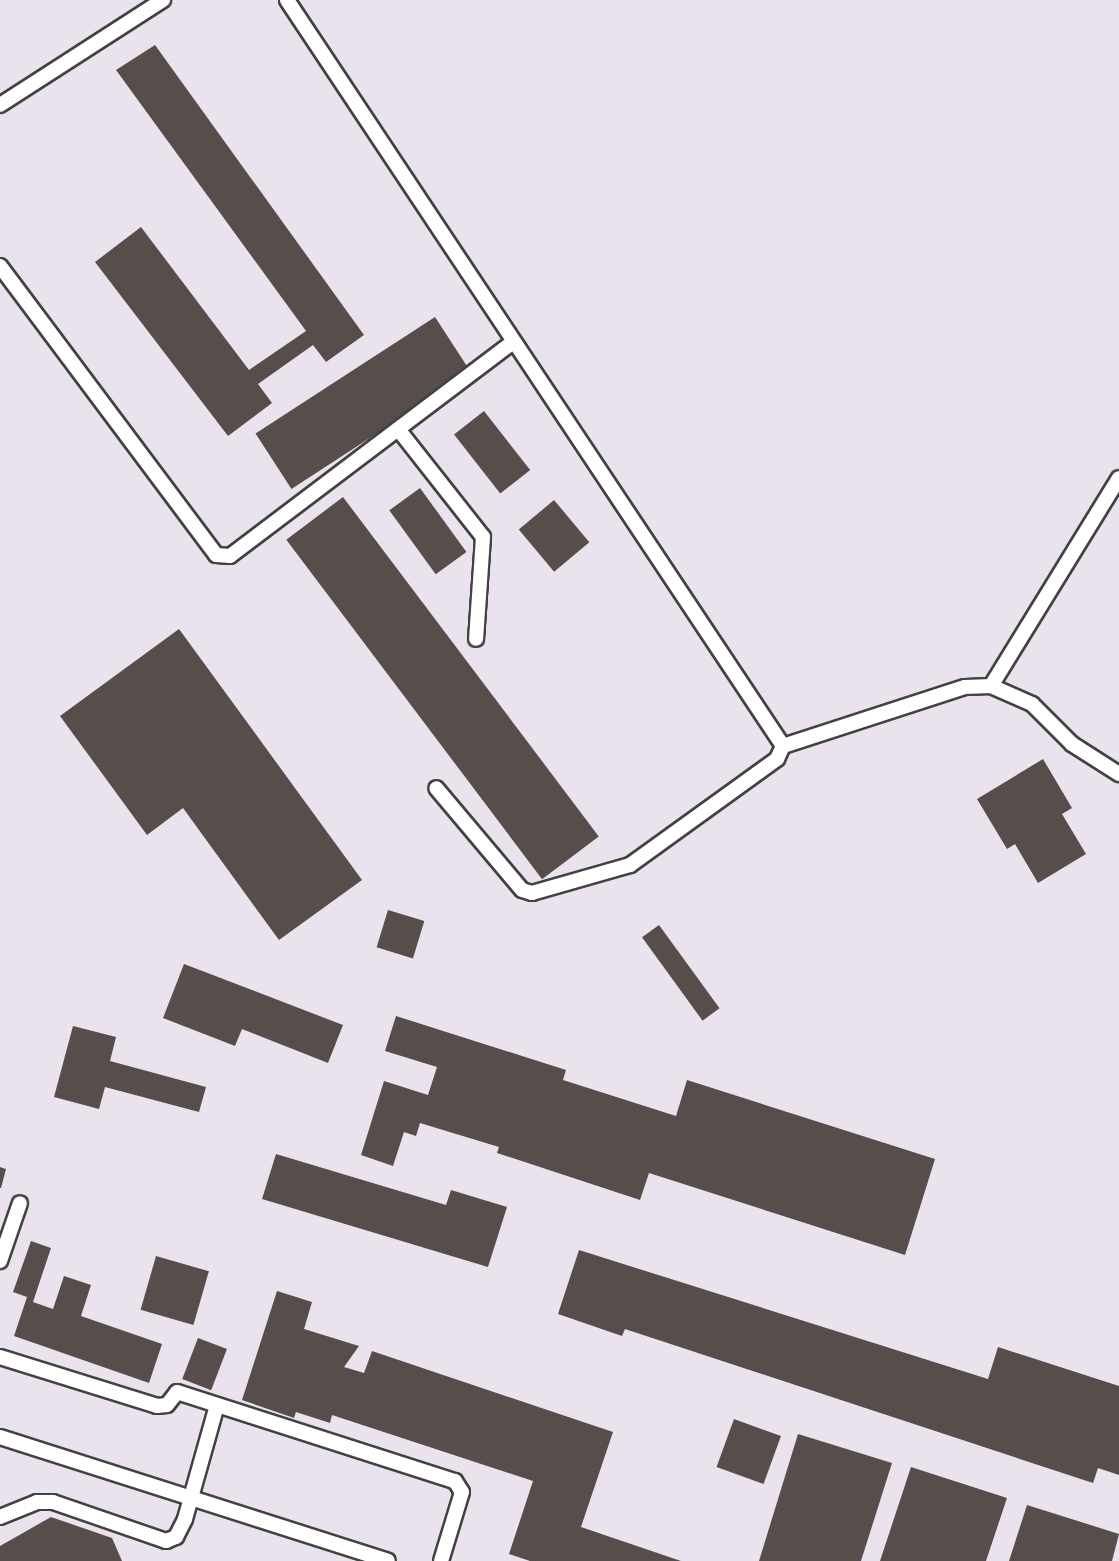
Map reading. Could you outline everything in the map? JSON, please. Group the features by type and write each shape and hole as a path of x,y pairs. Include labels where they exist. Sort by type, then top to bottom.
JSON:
{"lane":[{"path":"0,105 163,0"},
{"path":"287,0 783,746"},
{"path":"0,266 216,555 230,556 513,342"},
{"path":"398,429 482,537 476,639"},
{"path":"991,686 1119,478"},
{"path":"436,789 522,890 532,893 630,865 777,759 783,746 965,687 991,686 1032,704 1072,744 1119,774"},
{"path":"0,1261 20,1203"},
{"path":"0,1357 157,1406 167,1405 177,1392 455,1481 462,1492 441,1561"},
{"path":"0,1517 37,1502 53,1502 166,1541 176,1537 217,1405"},
{"path":"0,1437 388,1561"}],"shaded area":[{"path":"0,0 1119,0 1119,1561 0,1561"}],"building":[{"path":"155,45 364,335 326,362 313,345 258,384 272,403 228,436 95,262 141,227 249,370 306,331 116,70"},
{"path":"435,317 471,372 291,489 256,434"},
{"path":"484,411 530,470 500,493 454,434"},
{"path":"420,488 466,552 436,574 389,510"},
{"path":"343,497 599,836 542,879 286,540"},
{"path":"554,500 589,542 554,572 519,530"},
{"path":"179,629 362,880 279,940 183,808 147,835 60,716"},
{"path":"1043,759 1072,808 1062,814 1086,854 1038,883 1015,844 1007,849 977,799"},
{"path":"388,910 424,921 413,958 377,947"},
{"path":"659,925 720,1008 703,1021 642,937"},
{"path":"184,964 343,1025 328,1063 242,1029 235,1046 163,1018"},
{"path":"396,1016 566,1070 563,1080 676,1116 687,1080 935,1159 905,1255 649,1173 640,1200 497,1153 499,1147 420,1123 416,1136 404,1132 393,1166 361,1155 384,1081 428,1095 437,1067 385,1051"},
{"path":"73,1026 116,1037 110,1061 206,1087 199,1112 105,1087 99,1109 54,1097"},
{"path":"276,1154 446,1205 451,1190 507,1207 488,1267 262,1199"},
{"path":"0,1167 6,1169 1,1188 0,1188"},
{"path":"31,1241 51,1248 33,1302 53,1309 64,1276 91,1285 81,1316 162,1344 149,1383 14,1336 27,1297 13,1292"},
{"path":"579,1250 988,1379 998,1347 1119,1386 1119,1475 1098,1468 1093,1483 625,1329 622,1336 558,1314"},
{"path":"156,1256 209,1271 193,1325 141,1310"},
{"path":"277,1291 312,1302 304,1329 359,1346 344,1367 364,1373 372,1351 613,1432 581,1527 681,1561 530,1561 509,1554 533,1481 332,1415 330,1423 296,1412 294,1418 242,1400"},
{"path":"198,1338 227,1349 211,1390 182,1379"},
{"path":"734,1419 781,1436 764,1484 717,1467"},
{"path":"798,1434 892,1463 861,1561 759,1561"},
{"path":"911,1467 1007,1498 986,1561 880,1561"},
{"path":"1027,1505 1119,1534 1112,1561 1009,1561"},
{"path":"51,1517 112,1538 122,1561 0,1561 0,1546"}]}
